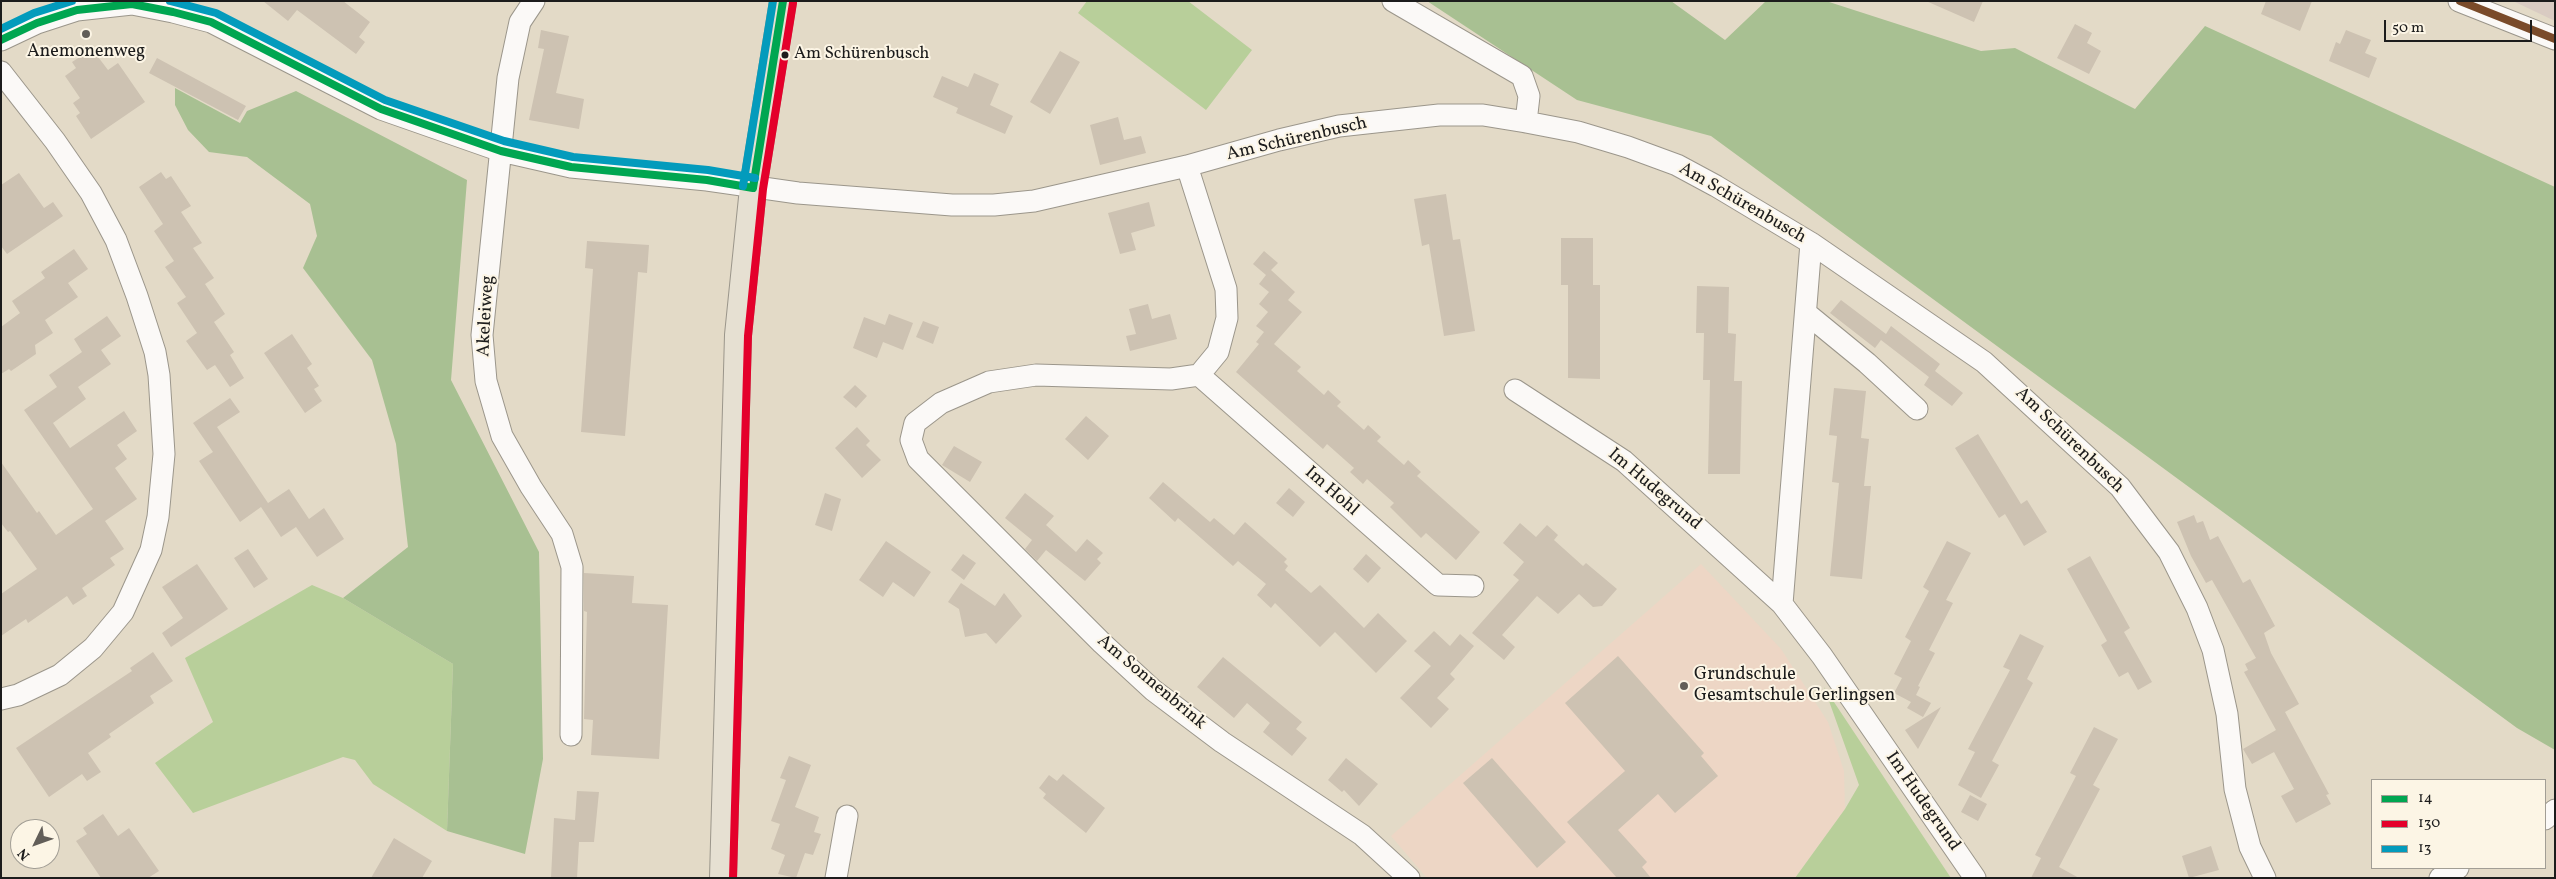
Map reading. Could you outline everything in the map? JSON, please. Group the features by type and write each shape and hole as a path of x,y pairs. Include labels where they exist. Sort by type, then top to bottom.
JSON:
{"main road":[{"path":"723,878 738,335 753,188 783,1"}],"street":[{"name":"Akeleiweg","path":"534,1 520,22 508,78 482,335 486,381 502,436 531,487 562,534 572,567 571,735"},
{"path":"1393,1 1522,76 1529,96 1526,122"},
{"path":"2459,1 2555,39"},
{"name":"Am Schürenbusch","path":"1,40 37,23 78,10 132,4 211,22 381,109 501,151 570,167 707,180 753,188 808,194 952,205 994,205 1080,192 1339,126 1439,114 1483,116 1526,122 1578,132 1628,146 1676,165 1716,186 1811,244 1984,362 2120,487 2169,552 2198,608 2214,650 2227,714 2236,789 2250,847 2265,878"},
{"path":"1,72 55,141 91,193 116,240 138,296 155,352 159,374 164,454 158,517 151,550 123,612 93,648 60,676 18,696 1,699"},
{"path":"1187,166 1226,290 1227,318 1218,352 1199,375"},
{"path":"1782,604 1811,244"},
{"path":"1806,313 1867,363 1918,409"},
{"name":"Am Sonnenbrink","path":"1199,375 1171,379 1036,374 989,382 942,404 915,423 911,440 918,459 1102,643 1153,690 1222,742 1362,835 1409,878"},
{"name":"Im Hohl","path":"1199,375 1438,585 1472,586"},
{"name":"Im Hudegrund","path":"1515,390 1624,461 1782,604 1827,664 1975,878"},
{"path":"836,878 848,816"},
{"path":"2440,878 2456,869"}],"shaded area":[{"path":"2513,1 2555,1 2555,21"},
{"name":"Grundschule Gesamtschule Gerlingsen","path":"1701,564 1781,649 1828,722 1844,771 1845,809 1795,878 1427,878 1391,836"}],"green space":[{"path":"1087,1 1188,1 1252,50 1206,110 1078,13"},
{"path":"1427,1 1671,1 1725,40 1766,1 1826,1 1981,51 2015,48 2135,109 2205,26 2555,187 2555,750 2517,728 1711,136 1577,100"},
{"path":"175,88 240,123 247,111 296,91 467,180 451,380 539,552 543,759 525,854 447,831 453,664 343,598 408,547 396,444 372,360 303,268 317,236 310,204 247,157 209,152 188,130 175,105"},
{"path":"312,585 343,598 453,664 447,831 373,784 355,760 343,757 193,813 155,763 213,722 185,658"},
{"path":"1824,687 1951,878 1795,878 1845,809 1859,785"}],"building":[{"path":"263,1 343,1 370,22 359,37 365,42 356,54 297,10 288,21"},
{"path":"1926,1 1983,1 1974,22"},
{"path":"2266,1 2312,1 2300,31 2261,14"},
{"path":"2075,24 2092,33 2087,43 2101,51 2089,74 2057,58"},
{"path":"541,30 569,36 556,93 584,99 579,129 529,120 544,49 538,48"},
{"path":"2346,30 2371,40 2365,53 2377,58 2369,78 2329,61 2336,42 2340,44"},
{"path":"92,49 108,70 118,63 145,102 91,139 76,116 80,113 73,103 80,98 65,76 76,68 72,62"},
{"path":"1060,51 1080,62 1050,114 1030,102"},
{"path":"157,58 246,106 238,120 149,73"},
{"path":"974,73 999,84 990,105 1013,116 1005,134 956,113 958,108 933,97 942,76 968,87"},
{"path":"1118,117 1124,140 1141,136 1146,153 1100,165 1090,125"},
{"path":"161,172 166,179 171,176 191,206 181,212 202,243 193,248 214,278 205,284 225,314 214,322 234,352 230,355 244,378 230,387 215,365 207,370 186,341 197,333 177,303 186,297 165,267 174,261 154,231 163,224 139,187"},
{"path":"19,173 44,208 53,202 63,216 7,254 1,246 1,185"},
{"path":"1446,194 1453,240 1460,239 1475,331 1444,336 1429,244 1422,246 1414,199"},
{"path":"1149,202 1155,226 1131,233 1136,250 1120,254 1108,213"},
{"path":"1561,238 1593,238 1593,285 1600,285 1600,379 1568,378 1568,285 1561,285"},
{"path":"587,241 649,245 647,273 638,272 625,436 581,432 593,269 585,268"},
{"path":"74,249 88,269 68,283 78,297 45,320 53,333 35,345 36,354 11,371 9,369 1,374 1,327 20,313 12,301 45,278 41,272"},
{"path":"1264,251 1278,263 1271,270 1295,292 1288,300 1302,312 1274,344 1301,367 1297,371 1324,395 1328,390 1341,402 1337,406 1364,430 1368,425 1381,437 1377,441 1404,465 1408,460 1421,472 1417,476 1480,532 1456,560 1426,533 1421,538 1390,507 1394,503 1367,479 1363,484 1350,472 1354,468 1327,444 1323,449 1236,372 1259,344 1256,342 1264,332 1256,326 1268,312 1259,304 1269,292 1259,284 1266,275 1253,264"},
{"path":"1697,286 1729,287 1728,333 1736,334 1734,381 1742,381 1740,474 1708,474 1710,380 1703,380 1704,333 1696,333"},
{"path":"1841,300 1886,334 1891,326 1940,364 1935,371 1963,393 1952,406 1924,385 1929,377 1881,340 1875,348 1830,313"},
{"path":"1148,304 1152,319 1170,314 1177,339 1130,351 1126,336 1136,334 1129,309"},
{"path":"889,314 913,323 903,350 883,342 877,358 853,348 864,317 885,325"},
{"path":"107,316 121,336 101,350 111,364 78,387 86,399 53,423 70,448 124,411 137,431 117,445 127,459 115,468 137,499 105,521 124,549 110,558 115,565 82,588 87,596 73,605 67,596 28,623 26,619 1,636 1,594 37,569 10,531 8,532 1,523 1,462 37,513 39,511 56,535 93,509 24,410 57,387 49,375 82,352 74,339"},
{"path":"923,321 939,327 933,344 916,337"},
{"path":"292,334 312,364 307,368 319,386 314,389 322,401 305,413 264,353"},
{"path":"855,385 867,396 856,408 843,397"},
{"path":"1834,388 1866,391 1861,438 1869,439 1864,486 1871,486 1862,579 1830,576 1839,483 1832,482 1837,436 1829,435"},
{"path":"230,398 240,412 217,427 268,503 289,489 309,519 324,508 344,539 317,557 296,527 281,537 261,507 240,522 199,461 213,452 193,423"},
{"path":"1086,416 1109,436 1088,460 1065,439"},
{"path":"857,427 870,441 866,445 881,460 862,478 835,448"},
{"path":"1978,434 2021,504 2027,500 2047,532 2024,546 2005,514 1999,518 1955,448"},
{"path":"954,446 982,462 970,482 942,465"},
{"path":"1163,482 1210,522 1214,518 1234,535 1245,522 1287,559 1284,562 1288,566 1285,570 1311,593 1320,585 1364,628 1378,613 1407,641 1376,673 1335,632 1320,647 1275,603 1271,608 1257,595 1266,584 1238,561 1233,566 1178,518 1175,522 1149,498"},
{"path":"1289,488 1305,502 1293,517 1276,503"},
{"path":"825,493 841,499 832,531 815,525"},
{"path":"1025,493 1054,516 1046,525 1076,552 1087,539 1103,553 1097,559 1101,563 1085,581 1046,550 1037,561 1025,549 1032,540 1005,518"},
{"path":"2194,515 2197,523 2203,521 2210,540 2218,536 2243,583 2250,579 2275,626 2264,633 2271,653 2299,704 2285,712 2329,794 2326,795 2331,804 2296,823 2281,796 2294,789 2274,752 2252,764 2243,749 2276,730 2244,672 2248,670 2245,664 2256,658 2212,580 2206,583 2191,556 2177,522"},
{"path":"1520,523 1536,537 1547,525 1558,535 1554,540 1583,566 1586,563 1617,589 1602,606 1593,607 1579,594 1558,614 1537,596 1502,635 1515,647 1504,660 1472,633 1519,580 1513,575 1524,562 1503,543"},
{"path":"886,541 931,572 914,597 893,582 883,597 859,580"},
{"path":"1947,541 1971,553 1946,600 1953,603 1929,650 1935,653 1918,686 1920,687 1916,695 1931,703 1923,717 1907,708 1911,702 1894,693 1902,678 1894,674 1911,641 1905,637 1929,591 1923,587"},
{"path":"248,549 268,579 254,588 234,558"},
{"path":"963,554 976,563 964,580 951,570"},
{"path":"1366,554 1381,568 1368,583 1353,569"},
{"path":"2090,556 2130,628 2124,632 2152,682 2138,690 2128,672 2119,677 2101,645 2107,641 2067,569"},
{"path":"197,564 228,609 171,647 162,633 183,618 162,587"},
{"path":"584,573 634,576 632,603 668,605 659,759 591,755 593,720 584,719 587,612 584,611"},
{"path":"961,583 995,606 1004,593 1022,616 996,644 986,633 965,637 959,609 948,602"},
{"path":"1434,631 1450,646 1460,634 1474,646 1450,674 1455,679 1437,698 1449,709 1431,728 1400,698 1431,666 1414,651"},
{"path":"2020,634 2044,646 2027,679 2033,683 1992,761 1999,765 1981,798 1958,785 1975,752 1968,749 2010,670 2003,667"},
{"path":"153,652 173,681 150,696 154,703 109,734 111,737 88,753 101,772 87,781 82,774 49,797 16,748 132,671 130,668"},
{"path":"1618,656 1704,753 1701,756 1718,776 1675,813 1658,794 1618,830 1647,862 1642,867 1651,878 1617,878 1567,822 1625,771 1565,703"},
{"path":"1223,657 1302,722 1296,729 1307,738 1292,756 1263,732 1270,723 1247,703 1234,718 1197,687"},
{"path":"1941,707 1918,749 1905,730"},
{"path":"2094,727 2118,739 2093,785 2100,789 2059,867 2079,878 2031,878 2041,858 2035,855 2076,776 2070,773"},
{"path":"789,756 811,765 795,807 819,817 814,832 821,834 813,855 805,853 796,878 778,874 785,855 771,849 780,824 771,821 786,780 780,778"},
{"path":"1346,758 1378,784 1359,806 1344,790 1342,792 1328,780"},
{"path":"1492,758 1566,842 1537,868 1463,783"},
{"path":"1063,774 1105,808 1086,833 1043,798 1046,794 1039,788 1049,775 1057,781"},
{"path":"577,791 599,792 594,842 579,842 577,878 551,878 554,818 575,820"},
{"path":"1970,795 1987,804 1978,821 1961,812"},
{"path":"103,814 118,836 129,828 159,871 148,878 101,878 76,841 87,834 83,828"},
{"path":"394,838 432,861 422,878 371,878"},
{"path":"2211,846 2219,870 2189,878 2182,856"}],"transit line":[{"name":"13","path":"1,29 34,13 72,1"},
{"name":"13","path":"170,1 216,13 385,100 504,141 573,157 708,170 755,178"},
{"name":"13","path":"743,186 773,1"},
{"name":"14","path":"753,188 783,1"},
{"path":"2460,1 2555,39"},
{"name":"130","path":"733,878 748,336 763,189 793,3"},
{"name":"14","path":"1,40 37,23 77,10 132,4 173,12 211,22 381,109 501,151 571,167 707,180 753,188"}],"place":[{"name":"Anemonenweg","path":"86,34"},
{"name":"Am Schürenbusch","path":"785,55"},
{"name":"Grundschule Gesamtschule Gerlingsen","path":"1684,686"}]}
